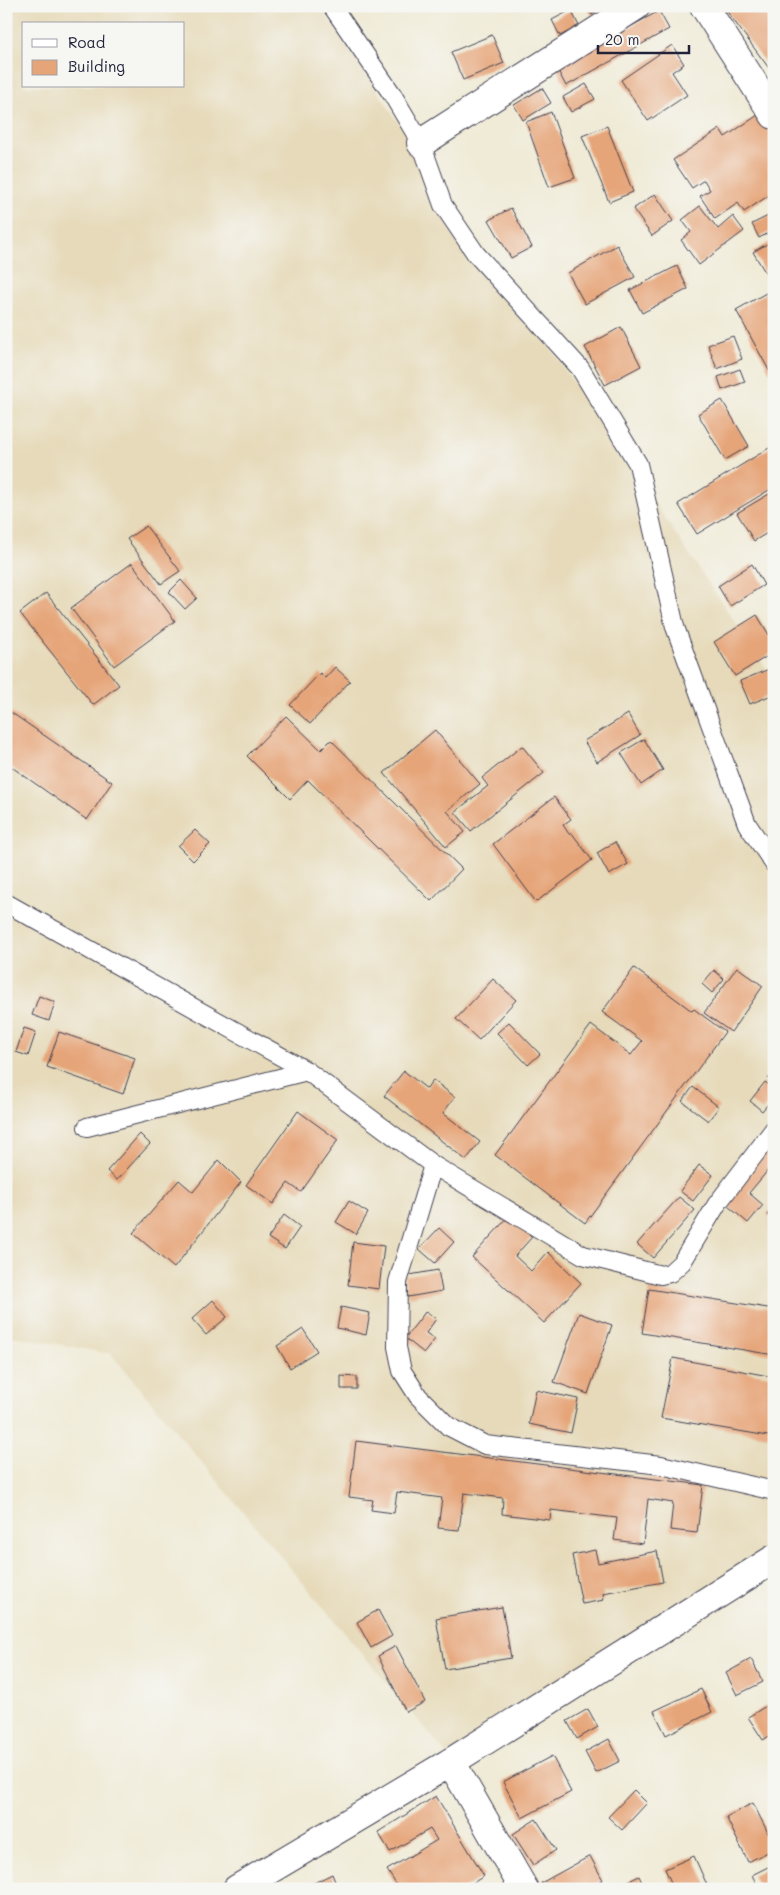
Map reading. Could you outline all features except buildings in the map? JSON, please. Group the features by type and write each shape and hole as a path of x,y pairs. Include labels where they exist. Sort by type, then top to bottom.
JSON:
{"street":[{"path":"421,142 636,6"},
{"path":"704,6 774,115"},
{"path":"236,1889 451,1762 774,1559"},
{"path":"451,1762 524,1889"}],"lane":[{"path":"332,6 392,94 421,142 443,204 476,254 580,368 638,464 675,627 748,824 774,864"},
{"path":"6,903 307,1070 433,1165 583,1255 661,1275 670,1273 682,1262 717,1204 774,1129"},
{"path":"87,1127 307,1070"},
{"path":"433,1165 398,1282 397,1347 402,1371 418,1396 448,1426 485,1445 661,1464 774,1491"}],"shaded area":[{"path":"6,6 320,6 774,680 774,1555 448,1756 111,1354 6,1335"}]}
